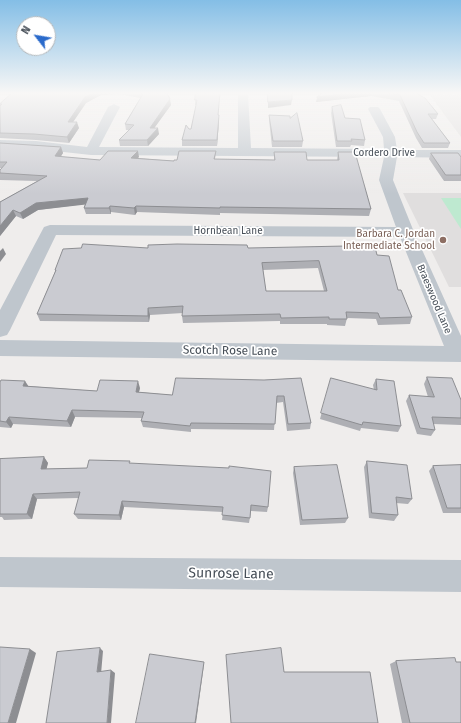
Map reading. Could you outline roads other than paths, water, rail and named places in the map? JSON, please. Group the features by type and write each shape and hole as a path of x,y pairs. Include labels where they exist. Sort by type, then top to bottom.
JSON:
{"street":[{"path":"91,151 104,127"},
{"path":"244,127 245,152"},
{"name":"Braeswood Lane","path":"384,127 391,144 390,163 386,180 406,232 459,354"},
{"name":"Cordero Drive","path":"0,144 36,145 91,151 458,154"},
{"name":"Hornbean Lane","path":"0,330 50,230 406,232"},
{"name":"Scotch Rose Lane","path":"0,348 459,354"},
{"name":"Sunrose Lane","path":"0,572 461,576"}],"place":[{"name":"Barbara C. Jordan Intermediate School","path":"443,240"}]}
